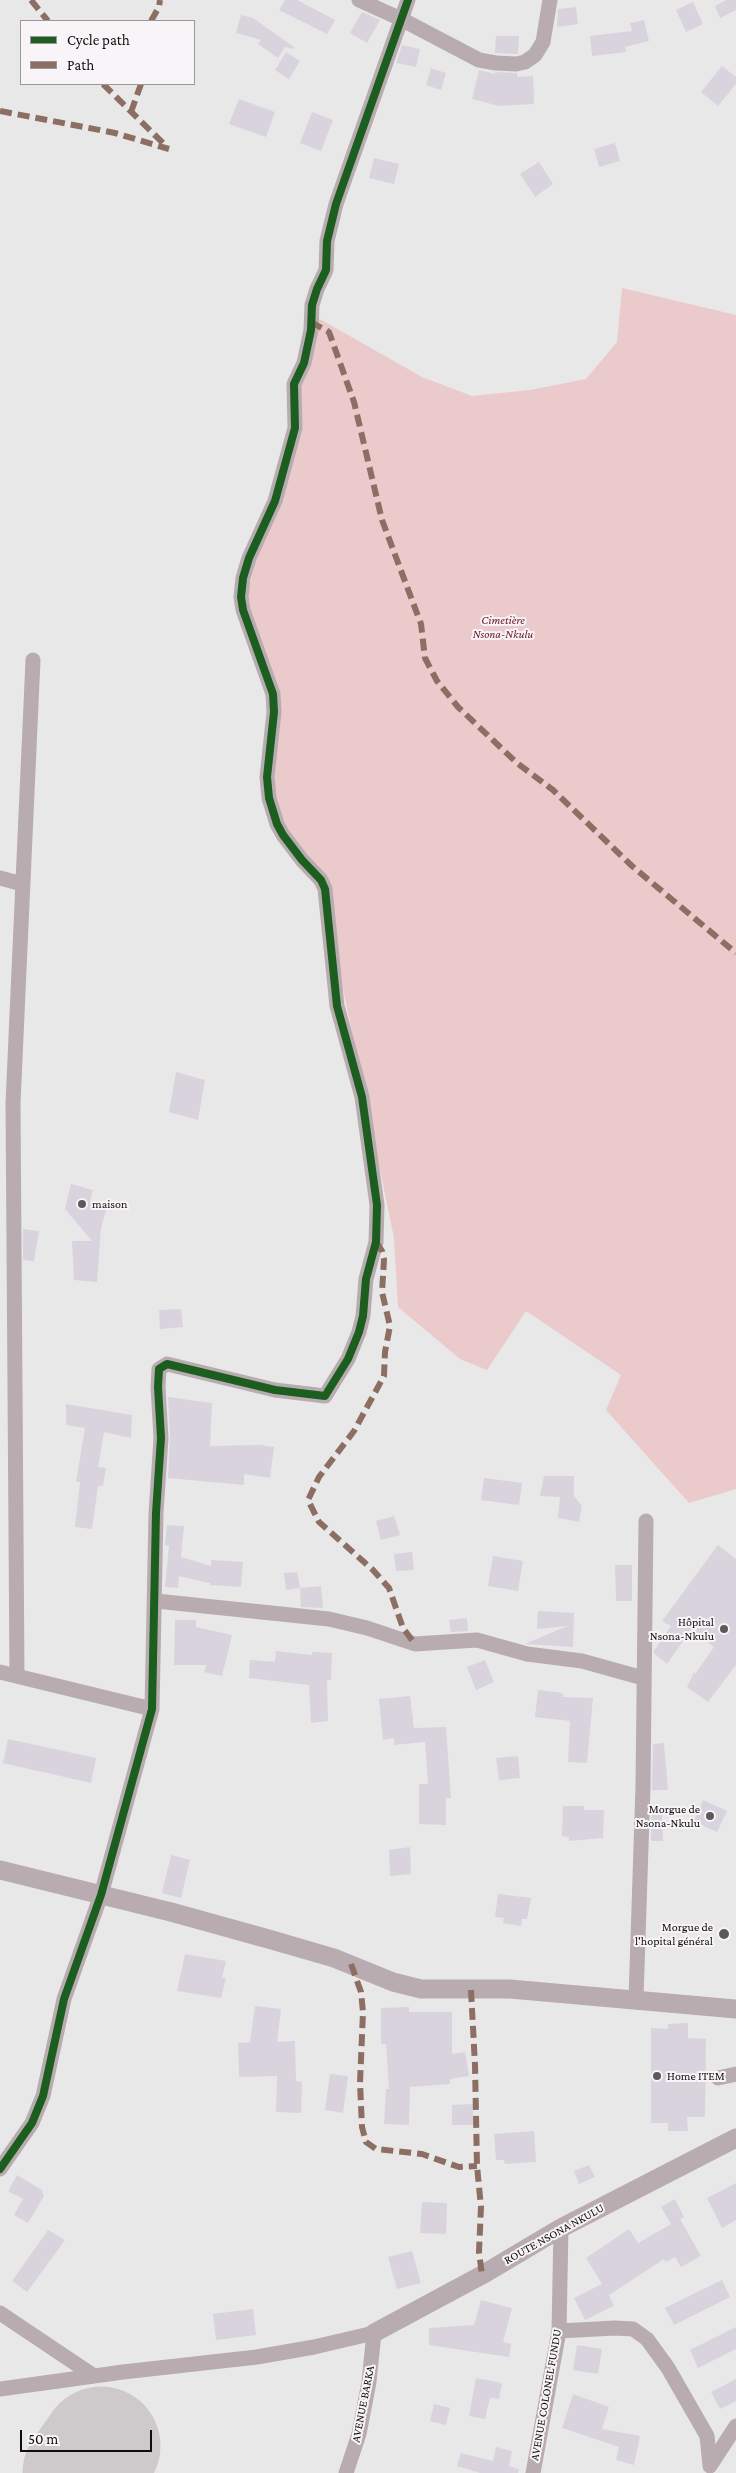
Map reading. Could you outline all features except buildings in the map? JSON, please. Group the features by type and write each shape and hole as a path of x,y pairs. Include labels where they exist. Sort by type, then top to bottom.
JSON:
{"street":[{"path":"359,0 401,19 479,60 516,64 525,62 535,55 543,42 550,0"},
{"path":"0,2169 32,2123 43,2096 64,2000 101,1894 152,1710 156,1601 156,1513 161,1438 158,1387 160,1369 167,1364 275,1390 325,1396 348,1359 363,1316 366,1279 376,1242 377,1205 362,1097 337,1006 325,888 321,880 302,860 276,824 267,777 274,712 273,694 247,621 241,597 243,578 249,558 275,501 295,428 294,384 304,363 311,330 312,306 317,289 326,270 327,241 336,204 408,0"},
{"path":"18,1676 7,1391 7,1102 22,884 33,660"},
{"path":"0,878 22,884"},
{"path":"636,1999 646,1521"},
{"path":"156,1601 329,1620 367,1628 415,1644 477,1640 527,1654 582,1661 644,1678"},
{"path":"0,1672 152,1710"},
{"path":"0,1870 101,1894 334,1958 393,1982 421,1990 510,1989 636,1999 736,2010"},
{"path":"718,2078 736,2074"},
{"name":"ROUTE NSONA NKULU","path":"374,2333 482,2275 561,2228 736,2138"},
{"name":"AVENUE COLONEL FUNDU","path":"532,2473 559,2331 561,2228"},
{"path":"0,2314 94,2376"},
{"path":"559,2331 633,2329 647,2339 668,2368 707,2436 709,2469"},
{"path":"0,2389 257,2357 314,2347 374,2333"},
{"name":"AVENUE BARKA","path":"346,2473 359,2434 369,2382 374,2333"},
{"path":"707,2436 735,2427"},
{"path":"709,2469 735,2427"}],"green space":[{"name":"Cimetière Nsona-Nkulu","path":"622,288 736,315 736,1489 689,1503 606,1410 621,1375 526,1311 487,1370 460,1359 398,1307 394,1238 342,984 331,885 291,834 274,805 272,770 279,730 246,599 318,318 422,377 472,396 530,390 586,379 617,342"}],"runway":[{"path":"82,2473 101,2446"}],"marked path":[{"path":"31,0 47,20"},
{"path":"152,20 159,7 160,0"},
{"path":"104,85 167,147"},
{"path":"131,112 141,85"},
{"path":"0,111 115,133 169,149"},
{"path":"311,322 329,332 354,402 382,520 421,624 425,658 437,681 458,707 517,763 553,790 632,866 736,953"},
{"path":"376,1242 382,1251 384,1260 382,1292 390,1326 385,1352 384,1376 354,1431 319,1477 308,1500 319,1522 373,1570 389,1588 403,1628 415,1644"},
{"path":"351,1964 361,1992 363,2012 360,2083 362,2127 366,2142 376,2149 422,2154 459,2167 477,2166"},
{"path":"471,1990 477,2166 481,2207 479,2252 482,2275"}],"cycle path":[{"path":"0,2169 32,2123 43,2096 64,1999 101,1895 152,1709 156,1513 161,1438 158,1387 159,1369 167,1364 275,1390 325,1396 348,1359 363,1316 366,1279 376,1242 377,1205 362,1097 337,1006 325,889 321,880 302,860 283,835 277,824 269,798 267,777 274,712 273,694 243,610 241,597 243,578 249,558 275,501 295,428 294,384 304,363 311,330 312,305 326,270 327,241 336,204 408,0"}],"place":[{"name":"maison","path":"82,1204"},
{"name":"Hôpital Nsona-Nkulu","path":"724,1629"},
{"name":"Morgue de Nsona-Nkulu","path":"710,1816"},
{"name":"Morgue de l'hopital général","path":"724,1934"},
{"name":"Home ITEM","path":"657,2076"}]}
